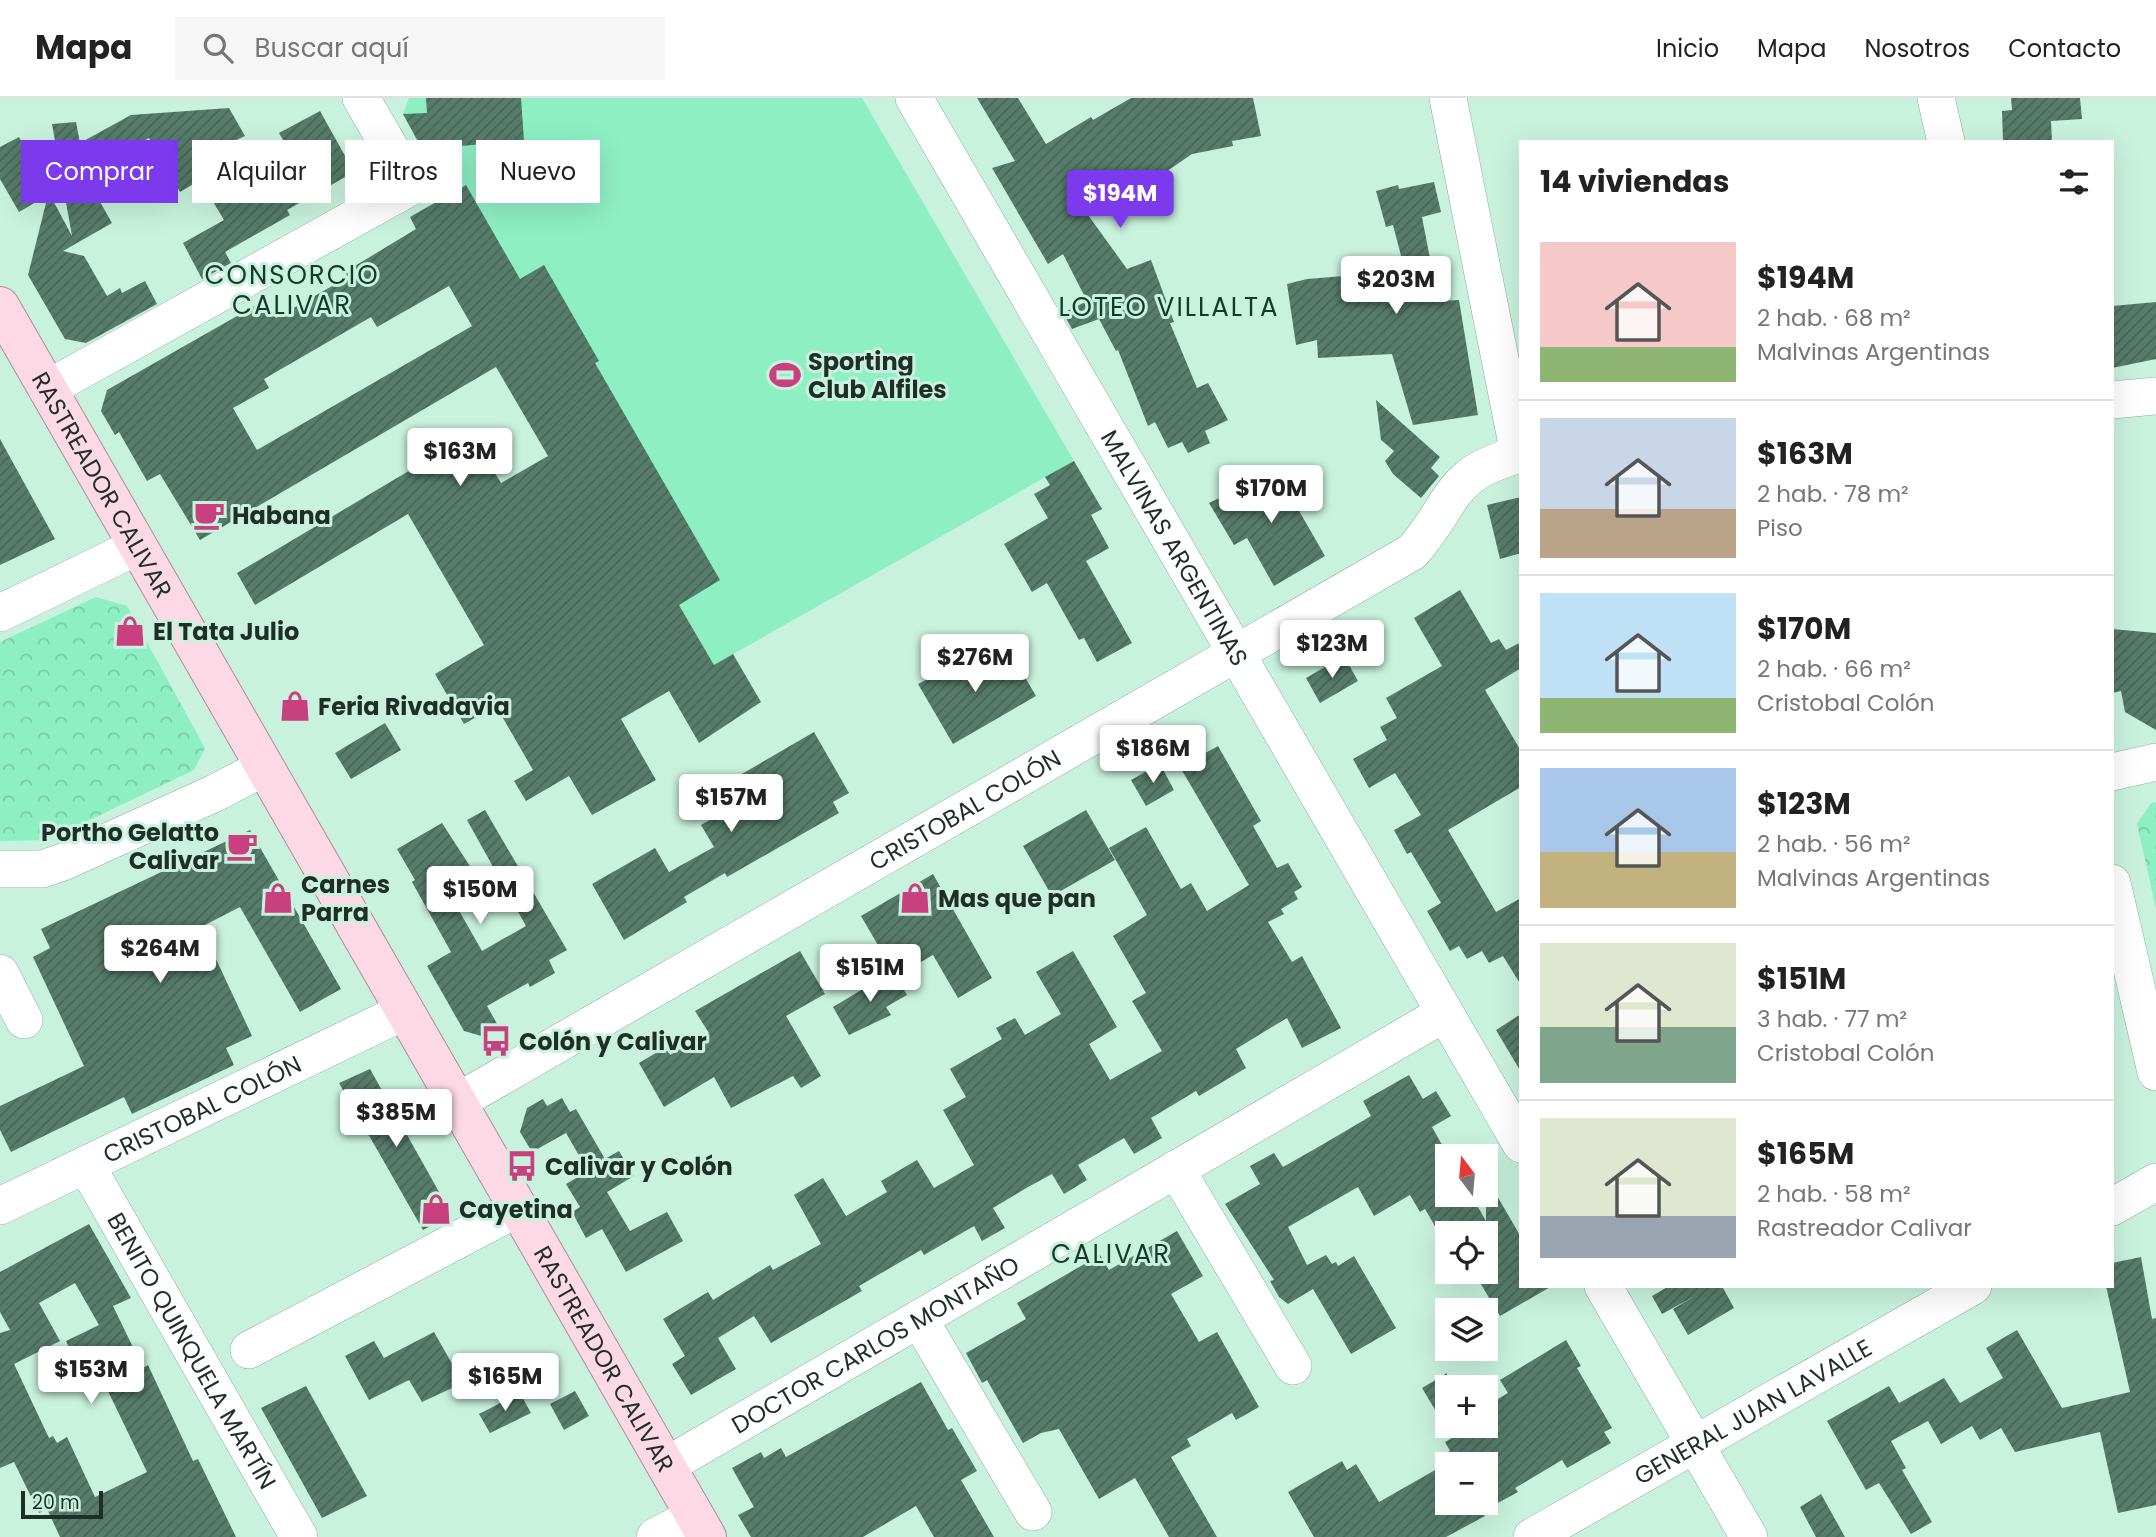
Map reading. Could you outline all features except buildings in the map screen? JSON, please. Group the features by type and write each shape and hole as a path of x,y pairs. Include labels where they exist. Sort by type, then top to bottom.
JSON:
{"main road":[{"name":"RASTREADOR CALIVAR","path":"0,306 701,1526"}],"street":[{"path":"47,389 412,186 360,98"},
{"name":"MALVINAS ARGENTINAS","path":"914,98 1519,1141"},
{"path":"1448,98 1519,449"},
{"path":"1936,98 1946,140"},
{"path":"2114,400 2156,396"},
{"name":"CRISTOBAL COLÓN","path":"457,1102 1412,552 1427,536 1458,484 1480,468 1519,454"},
{"path":"0,613 138,546"},
{"path":"2114,772 2156,762"},
{"path":"0,869 42,869 63,862 215,793 265,767"},
{"path":"2114,892 2156,1072"},
{"path":"0,973 24,1020"},
{"name":"CRISTOBAL COLÓN","path":"0,1206 405,1012"},
{"name":"DOCTOR CARLOS MONTAÑO","path":"666,1466 1445,1013"},
{"name":"BENITO QUINQUELA MARTÍN","path":"86,1165 299,1537"},
{"path":"1176,1170 1293,1366"},
{"path":"2114,1206 2156,1182"},
{"path":"249,1350 518,1208"},
{"path":"1605,1288 1749,1537"},
{"name":"GENERAL JUAN LAVALLE","path":"1532,1537 1969,1288"},
{"path":"919,1319 1032,1512"},
{"path":"655,1537 701,1526"}],"green space":[{"name":"Sporting Club Alfiles","path":"409,98 862,98 1074,461 714,665 585,444 452,203 462,203 462,140 417,140 403,114"},
{"path":"96,597 127,606 205,748 194,770 48,840 0,841 0,642"},
{"path":"2156,802 2156,909 2137,824 2151,803"}],"place":[{"name":"Sporting Club Alfiles","path":"785,375"},
{"name":"Habana","path":"209,515"},
{"name":"El Tata Julio","path":"130,631"},
{"name":"Feria Rivadavia","path":"295,706"},
{"name":"Portho Gelatto Calivar","path":"242,846"},
{"name":"Carnes Parra","path":"278,898"},
{"name":"Mas que pan","path":"915,898"},
{"name":"Colón y Calivar","path":"496,1041"},
{"name":"Calivar y Colón","path":"522,1166"},
{"name":"Cayetina","path":"436,1209"}],"district":[{"name":"CONSORCIO CALIVAR","path":"292,290"},
{"name":"LOTEO VILLALTA","path":"1169,307"},
{"name":"CALIVAR","path":"1111,1254"}]}
